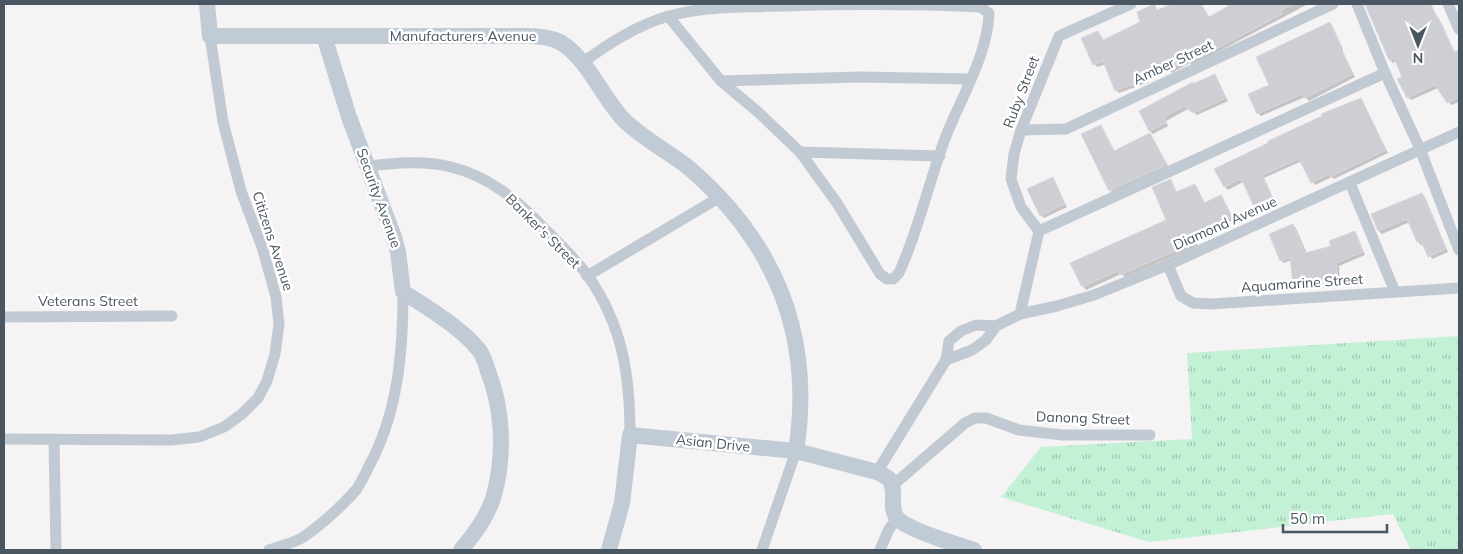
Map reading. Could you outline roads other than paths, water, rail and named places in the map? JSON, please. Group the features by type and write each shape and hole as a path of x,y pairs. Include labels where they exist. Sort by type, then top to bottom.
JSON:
{"main road":[{"path":"207,4 210,36"},
{"name":"Manufacturers Avenue","path":"210,36 543,37 560,42 582,63 624,119 688,167 720,197 740,220 761,251 778,285 792,322 799,360 800,425 796,451"},
{"name":"Security Avenue","path":"324,36 338,84 398,252 404,292"},
{"path":"404,292 465,336 481,354 494,384 500,416 501,457 494,496 481,526 461,550"},
{"name":"Asian Drive","path":"630,435 796,451 877,472"},
{"name":"Banker's Street","path":"609,550 622,502 630,435"},
{"path":"877,472 889,479 892,486 894,512 897,519 915,529 974,550"}],"street":[{"path":"582,63 613,41 668,16 724,7 822,4 980,8 989,14 989,30 971,79 946,136 900,274 893,279 887,279 880,274 837,203 800,152 758,112 721,82 668,16"},
{"name":"Ruby Street","path":"1039,231 1021,207 1011,179 1014,154 1021,130 1059,36 1131,4"},
{"name":"Amber Street","path":"1021,130 1066,129 1333,4"},
{"path":"1357,4 1385,73 1420,149 1459,250"},
{"path":"1448,4 1459,29"},
{"name":"Citizens Avenue","path":"4,440 171,440 199,438 224,427 242,414 258,398 267,381 275,354 279,324 276,297 230,152 223,122 210,36"},
{"path":"1020,314 1039,231 1385,73"},
{"path":"721,82 860,77 971,79"},
{"name":"Diamond Avenue","path":"946,360 972,350 986,340 996,326 1020,314 1094,295 1168,265 1459,132"},
{"path":"800,152 940,156"},
{"name":"Banker's Street","path":"368,166 419,163 450,167 482,178 509,194 564,248 587,276 604,302 622,349 628,377 630,435"},
{"path":"1350,183 1395,292"},
{"path":"587,276 720,197"},
{"name":"Aquamarine Street","path":"1168,265 1181,296 1193,303 1211,304 1459,288"},
{"name":"Security Avenue","path":"269,550 303,537 336,510 357,488 374,458 388,422 397,388 402,350 404,292"},
{"name":"Veterans Street","path":"4,316 172,316"},
{"name":"Diamond Avenue","path":"877,472 946,360 949,341 961,331 976,324 996,326"},
{"name":"Danong Street","path":"892,486 965,423 975,418 986,418 1019,430 1062,435 1150,435"},
{"path":"54,440 56,550"},
{"name":"Manufacturers Avenue","path":"762,550 796,451"},
{"path":"880,550 889,529 897,519"}]}
